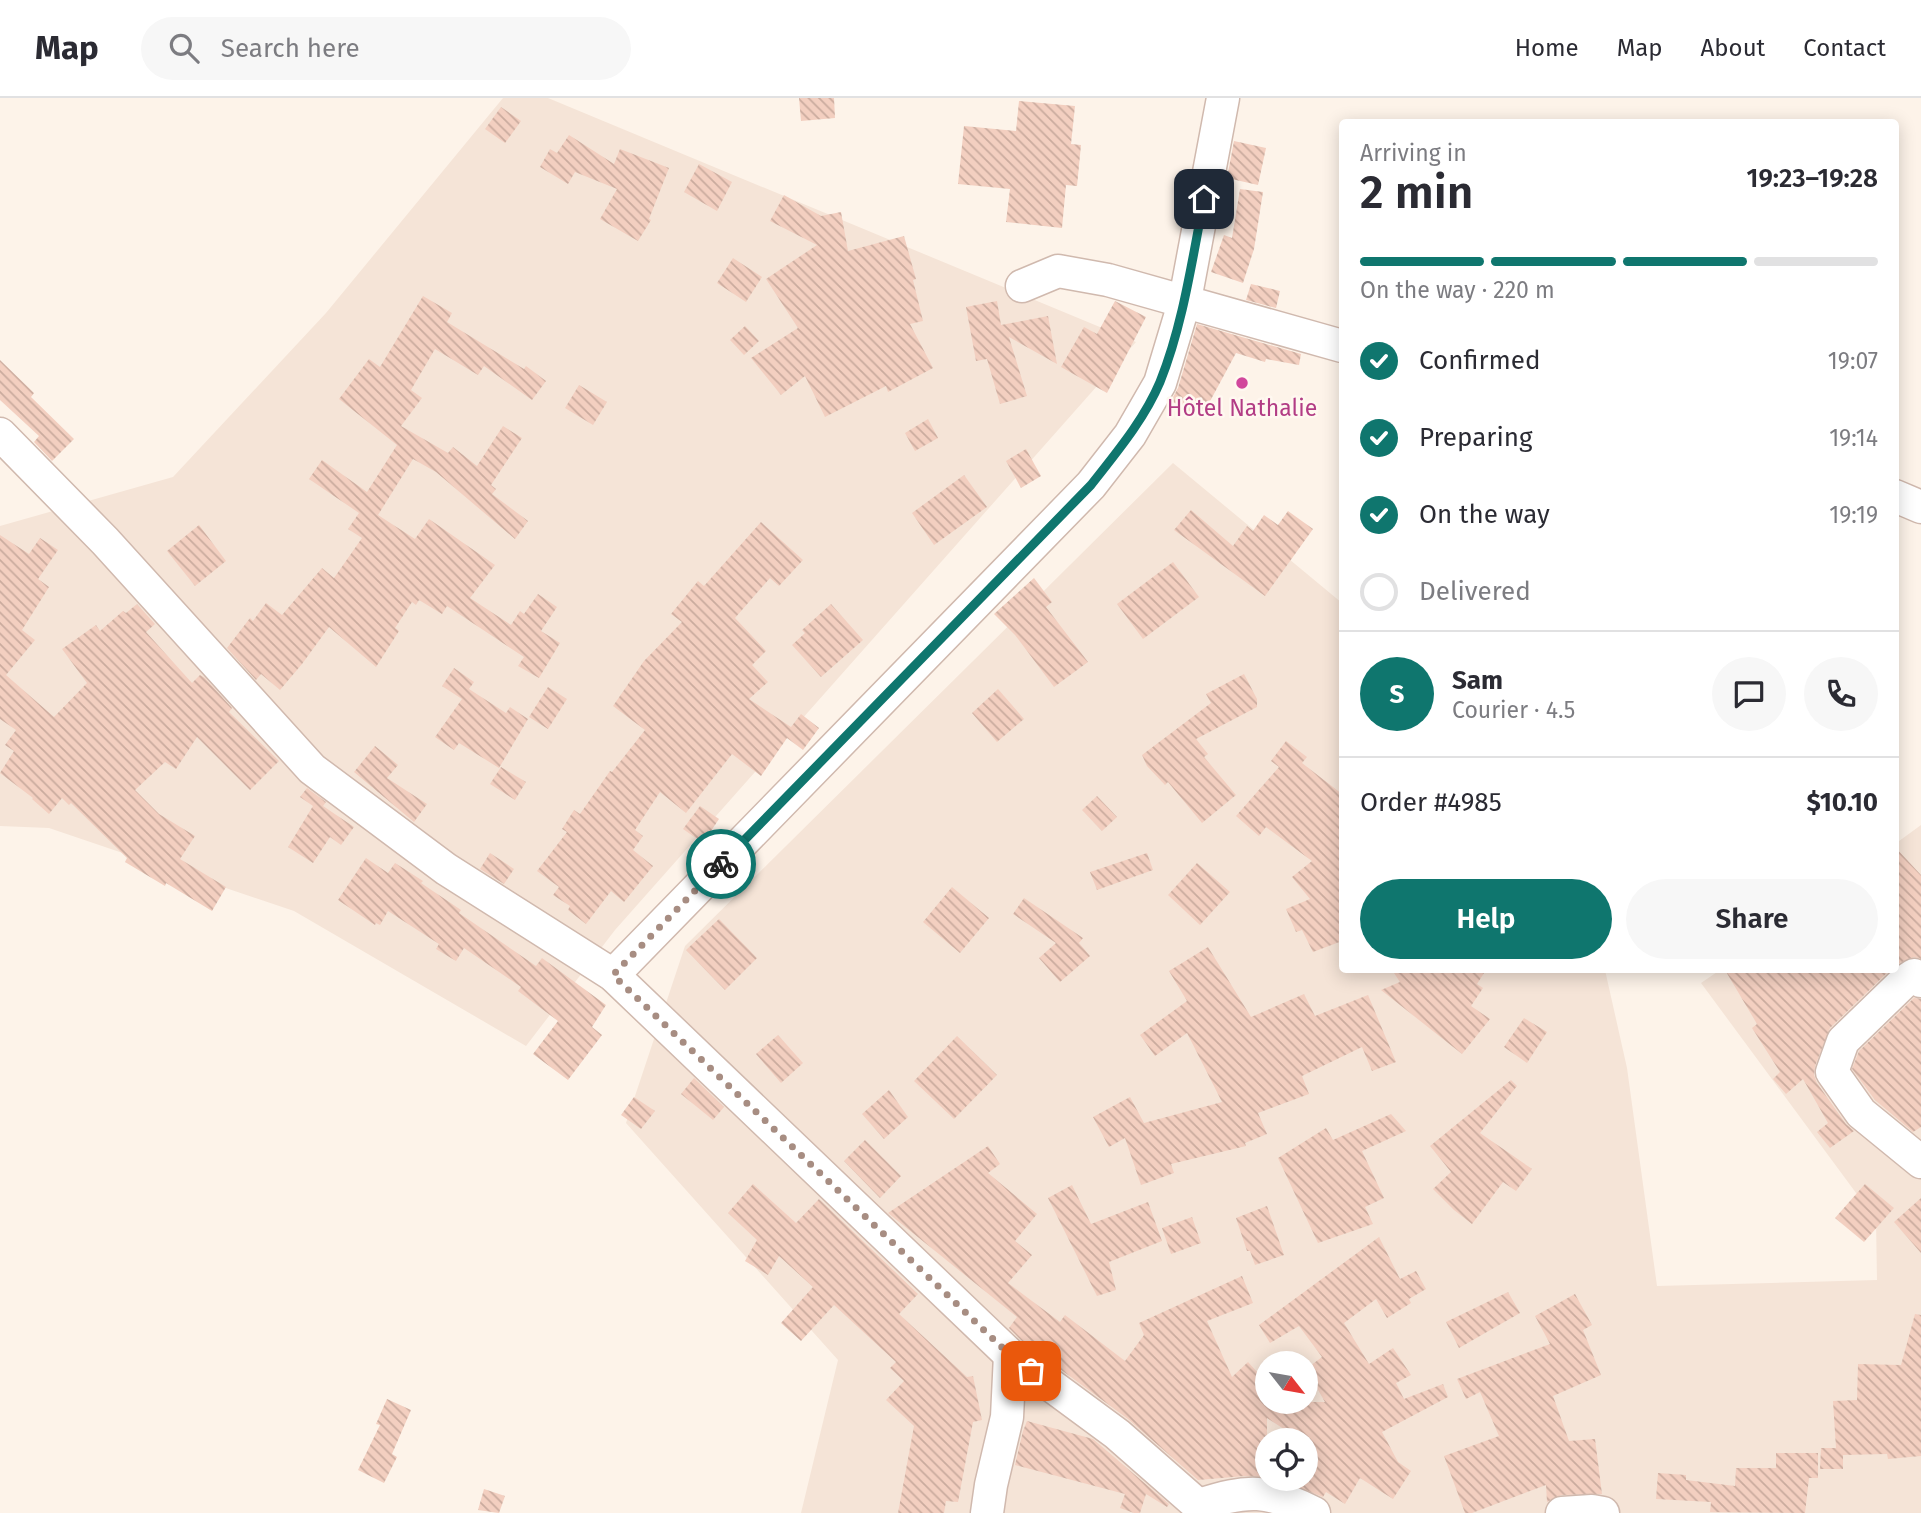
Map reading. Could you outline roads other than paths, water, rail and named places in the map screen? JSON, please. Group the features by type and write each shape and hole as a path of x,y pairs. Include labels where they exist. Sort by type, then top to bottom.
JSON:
{"street":[{"path":"613,975 1091,485 1130,435 1160,383 1185,300 1223,98"},
{"path":"1021,286 1058,271 1108,280 1339,345"},
{"path":"0,434 105,541 312,769 446,869 613,975 1010,1355 1117,1434 1203,1509 1231,1496 1264,1493 1293,1502 1314,1513"},
{"path":"1899,498 1921,507"},
{"path":"1921,981 1914,975 1905,981 1843,1041 1832,1072 1861,1113 1921,1161"},
{"path":"987,1513 1007,1416 1010,1355"},
{"path":"1562,1513 1603,1513"}],"place":[{"name":"Hôtel Nathalie","path":"1242,383"}]}
